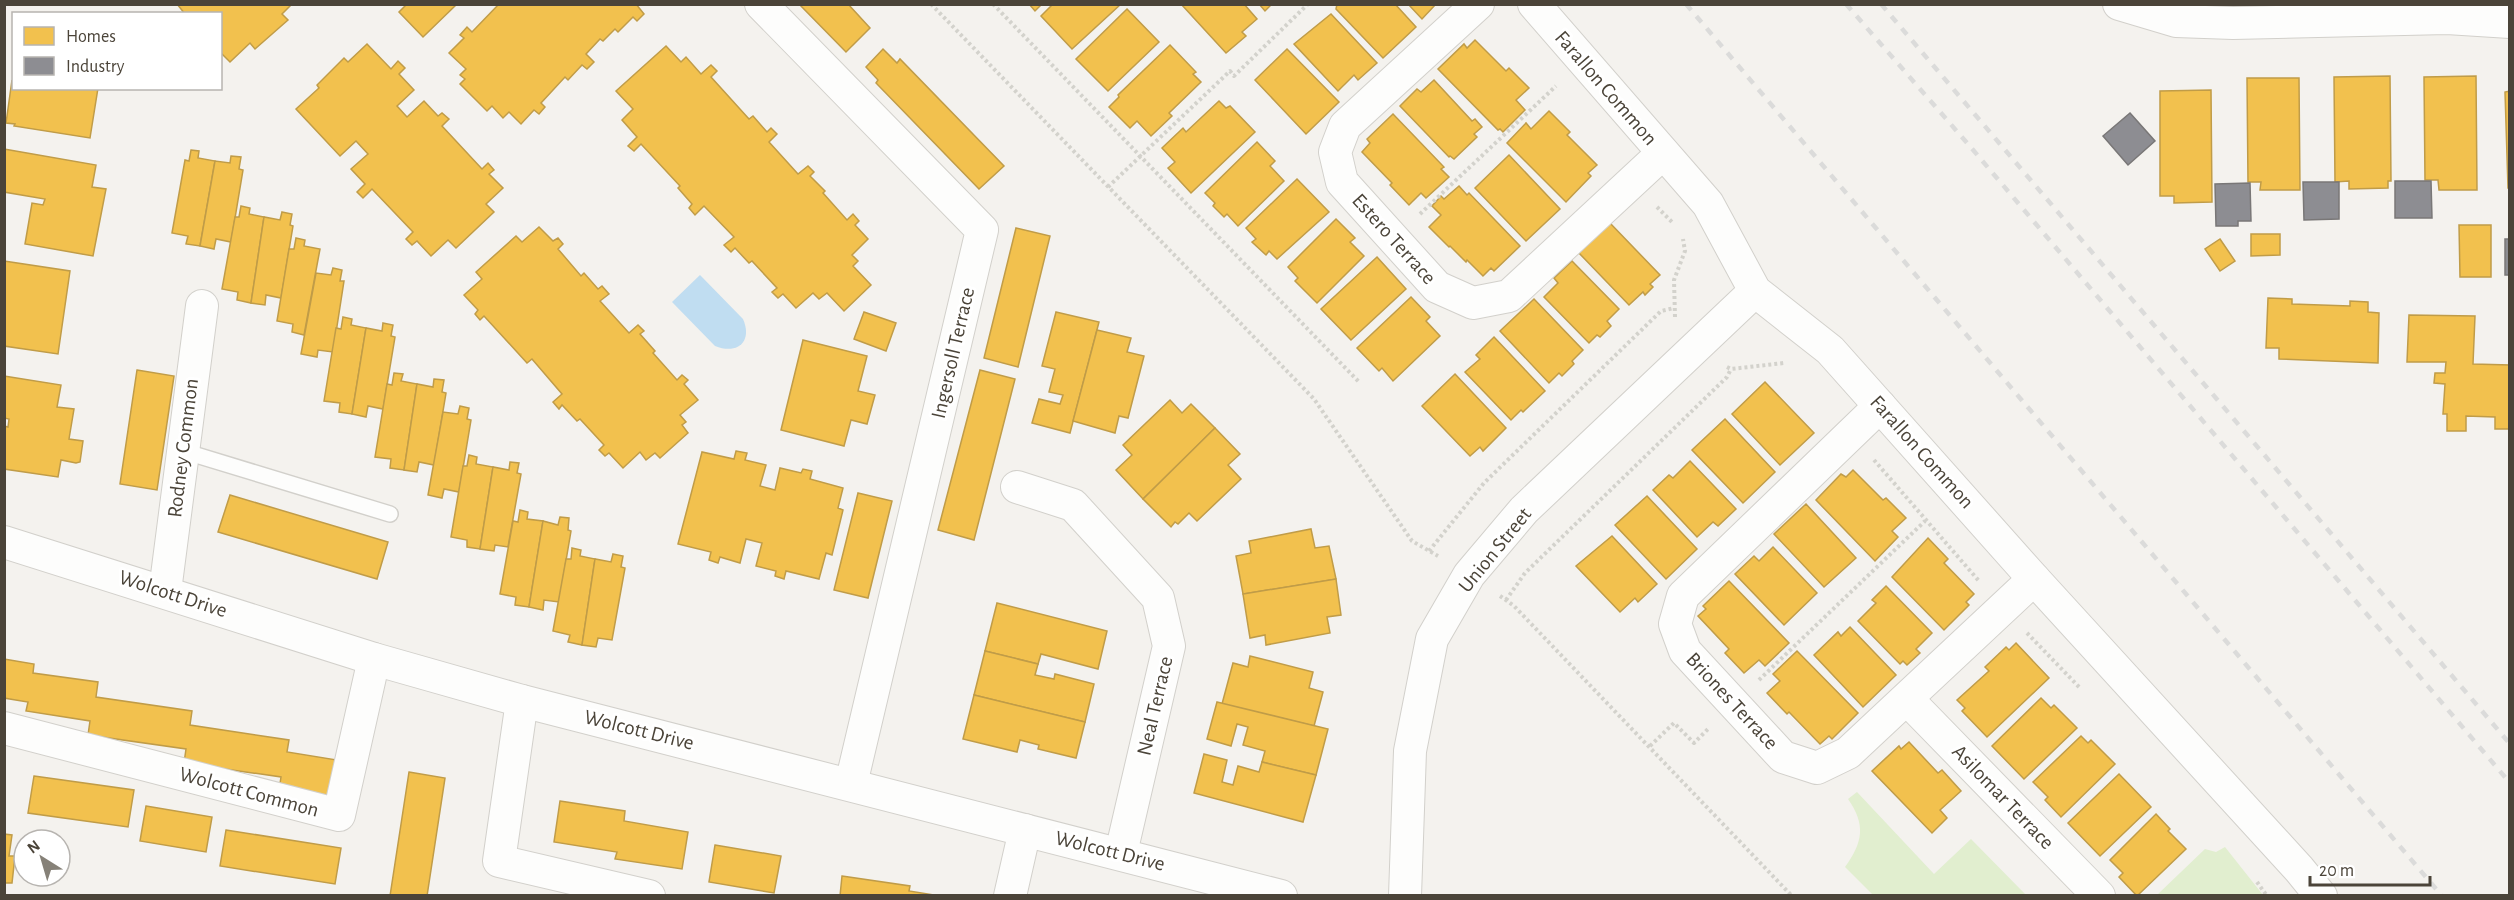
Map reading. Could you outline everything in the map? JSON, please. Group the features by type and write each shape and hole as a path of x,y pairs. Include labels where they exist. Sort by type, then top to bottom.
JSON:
{"street":[{"name":"Ingersoll Terrace","path":"761,4 982,230 851,784"},
{"name":"Estero Terrace","path":"1478,4 1345,126 1335,152 1342,182 1437,288 1473,303 1509,296 1663,153"},
{"name":"Farallon Common","path":"1534,4 1708,204 1755,291 1830,350 2321,896"},
{"path":"2119,4 2176,21 2233,23 2447,18 2510,22"},
{"name":"Union Street","path":"1405,896 1410,751 1414,729 1432,639 1469,575 1524,510 1755,291"},
{"name":"Rodney Common","path":"165,591 202,306"},
{"name":"Briones Terrace","path":"1881,406 1683,596 1675,624 1685,651 1784,757 1817,768 1848,753 2034,579"},
{"name":"Neal Terrace","path":"1017,487 1073,505 1158,598 1169,646 1121,853"},
{"name":"Wolcott Drive","path":"4,542 165,591 374,659 522,701 1121,853 1281,896"},
{"name":"Wolcott Common","path":"4,728 339,815 374,659"},
{"name":"Asilomar Terrace","path":"1906,699 2099,896"},
{"path":"522,701 499,861 649,896"},
{"path":"1010,896 1025,830"}],"lane":[{"path":"183,451 390,514"}],"path":[{"path":"931,4 1314,399 1412,541 1469,575 1514,606 1792,896"},
{"path":"993,4 1359,382"},
{"path":"1108,187 1230,71 1234,76 1308,4"},
{"path":"1394,239 1557,85"},
{"path":"1428,551 1485,483 1661,311 1674,308"},
{"path":"1506,600 1525,573 1728,377 1731,369"},
{"path":"1650,746 1674,723 1694,743 1925,521"}],"green space":[{"path":"1857,792 1934,874 1971,839 2026,895 1873,895 1845,867 1859,841 1858,817 1848,799"},
{"path":"2225,847 2263,895 2157,895 2205,849 2216,852"}],"water":[{"path":"700,275 743,319 746,334 741,344 736,347 730,349 715,346 672,302"}],"building: Homes":[{"path":"177,4 292,4 282,14 288,20 255,49 250,43 230,62 222,54 222,12 183,12"},
{"path":"407,4 457,4 423,37 399,12"},
{"path":"499,4 636,4 644,14 637,21 633,17 618,32 615,29 603,41 600,39 586,54 594,62 587,69 582,65 568,80 565,77 541,103 545,107 539,114 534,110 521,124 509,112 503,118 492,106 487,111 460,84 465,79 460,75 466,69 449,53 464,38 460,35 467,27 472,32"},
{"path":"799,4 848,4 870,28 846,52"},
{"path":"1029,4 1042,4 1035,11"},
{"path":"1053,4 1121,4 1072,49 1041,16"},
{"path":"1181,4 1244,4 1257,19 1242,32 1246,36 1226,53"},
{"path":"1259,4 1272,4 1265,11"},
{"path":"1337,4 1395,4 1416,27 1383,58 1336,9"},
{"path":"1408,4 1436,4 1422,19"},
{"path":"1127,9 1159,42 1108,91 1076,59"},
{"path":"1331,14 1377,63 1358,80 1354,75 1338,91 1294,44"},
{"path":"1475,40 1506,71 1509,68 1529,88 1516,100 1525,110 1503,132 1498,130 1438,69 1464,44 1467,48"},
{"path":"367,44 391,69 398,61 405,68 399,74 414,90 397,106 407,117 424,101 438,116 442,113 449,119 442,126 482,169 488,163 494,170 489,174 503,188 486,204 494,212 456,248 448,240 431,256 417,241 412,245 406,239 413,232 372,189 363,198 357,192 365,184 351,169 368,154 356,141 340,156 296,109 319,88 317,85 344,58 348,62"},
{"path":"1170,45 1196,72 1193,74 1201,82 1169,113 1172,116 1151,136 1137,121 1130,128 1109,107 1119,97 1118,95"},
{"path":"666,46 681,62 686,57 701,74 711,65 717,71 711,77 749,119 753,116 767,132 771,128 777,134 769,142 798,174 808,166 814,172 810,176 825,191 823,193 847,220 853,214 859,221 855,225 868,239 852,255 858,261 853,266 871,285 844,311 827,293 819,299 813,293 796,308 783,294 778,298 772,292 777,288 752,261 749,263 735,248 731,252 724,245 734,237 704,206 695,215 689,208 692,204 678,188 680,186 641,144 634,151 628,146 637,137 622,120 633,109 616,91"},
{"path":"883,49 897,63 900,59 1004,166 979,189 876,83 878,80 866,67"},
{"path":"1287,49 1339,102 1306,134 1255,80"},
{"path":"2390,76 2391,181 2388,181 2388,188 2349,189 2349,181 2335,182 2334,77"},
{"path":"2476,76 2477,190 2439,190 2438,180 2425,180 2424,77"},
{"path":"2247,78 2299,78 2300,190 2260,190 2261,182 2248,182"},
{"path":"12,80 12,90 98,90 90,138 6,123"},
{"path":"1434,80 1472,121 1475,119 1482,127 1474,134 1477,137 1454,159 1449,157 1400,106 1417,89 1421,92"},
{"path":"2211,90 2212,202 2174,203 2174,196 2160,196 2160,91"},
{"path":"2510,91 2510,188 2508,188 2505,92"},
{"path":"1219,101 1226,108 1230,106 1255,132 1191,193 1168,168 1175,162 1162,148 1183,128 1186,132"},
{"path":"1549,111 1570,132 1567,135 1597,165 1588,173 1591,176 1566,202 1507,143 1526,123 1531,129"},
{"path":"1393,114 1444,167 1441,169 1449,177 1426,198 1421,193 1409,205 1390,185 1392,183 1362,152 1370,143 1367,139"},
{"path":"1257,142 1275,161 1270,166 1284,181 1238,226 1227,214 1224,217 1213,206 1215,203 1205,193"},
{"path":"4,149 96,165 92,187 106,189 93,256 25,244 32,203 43,205 45,199 4,192"},
{"path":"191,150 199,151 198,158 215,161 200,246 186,244 188,236 172,233 185,160 189,161"},
{"path":"1509,155 1560,209 1526,241 1475,188"},
{"path":"231,156 241,157 239,169 243,170 231,242 216,239 214,249 200,246 215,161 230,163"},
{"path":"1297,179 1329,212 1277,259 1269,251 1266,255 1252,242 1256,239 1246,228"},
{"path":"1459,186 1467,195 1469,193 1520,246 1494,271 1491,268 1483,276 1429,227 1441,215 1432,206 1441,196 1444,199"},
{"path":"241,206 250,208 249,214 264,217 251,303 237,300 238,292 222,289 235,217 239,217"},
{"path":"282,212 292,214 290,225 293,226 281,298 266,295 265,305 251,303 264,217 280,220"},
{"path":"1336,219 1355,238 1350,242 1364,256 1317,303 1295,281 1298,278 1288,267"},
{"path":"1609,222 1660,275 1650,284 1653,287 1645,295 1643,292 1629,305 1578,252"},
{"path":"2459,225 2491,225 2491,277 2460,277"},
{"path":"539,227 553,241 558,238 563,244 558,249 581,276 584,273 598,289 602,286 609,294 600,301 629,333 638,325 644,331 640,334 655,351 653,353 677,380 682,375 688,380 684,384 698,400 680,415 686,422 682,425 688,433 660,458 655,453 646,460 640,452 623,468 609,453 605,456 599,450 604,445 580,419 577,421 562,405 559,409 553,402 562,394 532,359 527,363 484,316 480,320 475,314 478,310 464,295 482,279 476,272 516,236 522,242"},
{"path":"1016,228 1050,236 1018,367 984,358"},
{"path":"2251,234 2280,234 2280,255 2251,256"},
{"path":"296,238 305,240 304,246 320,249 304,335 292,332 293,324 277,321 289,249 294,249"},
{"path":"2220,239 2235,261 2220,271 2205,249"},
{"path":"1377,257 1406,289 1351,340 1321,309"},
{"path":"4,261 70,271 58,354 4,346"},
{"path":"1572,261 1619,309 1607,321 1611,326 1600,337 1597,335 1589,343 1544,297 1558,283 1554,278"},
{"path":"333,268 342,270 340,281 344,281 333,352 318,350 317,357 301,354 316,273 331,275"},
{"path":"1411,297 1430,317 1426,321 1440,336 1393,381 1382,368 1379,371 1357,348"},
{"path":"2268,298 2292,299 2292,304 2350,306 2350,301 2368,302 2368,312 2379,313 2378,363 2279,359 2279,348 2266,348"},
{"path":"1534,299 1583,350 1562,376 1559,373 1549,383 1500,331"},
{"path":"864,312 896,323 886,351 854,339"},
{"path":"1056,312 1099,322 1070,433 1032,423 1039,399 1060,404 1063,395 1049,392 1055,369 1042,366"},
{"path":"2409,315 2475,316 2473,364 2510,365 2510,429 2495,429 2495,417 2466,416 2466,431 2447,431 2447,414 2443,414 2445,384 2434,383 2435,373 2445,373 2446,362 2407,362"},
{"path":"343,317 352,319 351,325 366,328 352,414 339,412 340,403 324,401 336,328 341,329"},
{"path":"383,323 393,325 391,336 395,337 383,409 368,406 366,417 352,414 366,328 382,331"},
{"path":"1097,330 1131,338 1127,352 1144,356 1128,418 1119,416 1115,433 1073,421"},
{"path":"1494,337 1545,391 1511,420 1465,372 1480,359 1476,355"},
{"path":"803,340 867,356 858,391 875,395 867,424 851,420 844,446 781,430"},
{"path":"137,370 174,376 157,490 120,484"},
{"path":"980,370 1015,379 974,540 938,530"},
{"path":"394,373 403,374 401,381 417,384 404,470 390,468 391,459 375,457 387,384 392,385"},
{"path":"1455,374 1506,428 1483,451 1480,447 1470,456 1422,406"},
{"path":"4,376 61,385 57,407 74,409 69,439 83,441 80,462 61,460 58,477 4,469 4,426 8,427 9,419 4,418"},
{"path":"434,379 444,380 442,392 446,393 434,465 419,462 417,472 404,470 417,384 433,387"},
{"path":"1765,382 1814,433 1780,465 1732,414"},
{"path":"1170,400 1182,413 1191,404 1215,428 1143,499 1116,470 1132,455 1123,445"},
{"path":"460,406 469,408 467,419 471,420 459,492 444,489 442,498 428,495 443,412 458,414"},
{"path":"1725,419 1775,472 1743,503 1692,450"},
{"path":"1215,428 1240,454 1228,465 1241,479 1197,521 1189,513 1178,524 1175,522 1171,527 1143,499"},
{"path":"736,451 747,453 745,460 766,465 760,486 775,490 780,468 801,473 803,469 812,471 810,479 843,488 838,508 843,510 832,555 826,553 819,579 786,571 784,579 775,576 776,571 756,566 762,543 746,539 740,563 720,557 718,563 709,560 711,552 678,544 702,452 734,459"},
{"path":"469,455 477,457 476,464 493,467 480,549 467,547 467,540 451,537 463,466 467,466"},
{"path":"1690,461 1736,509 1718,526 1713,522 1697,537 1653,490 1669,475 1673,478"},
{"path":"510,462 519,463 517,473 521,474 508,547 495,545 494,551 480,549 493,467 509,470"},
{"path":"1853,470 1883,500 1886,498 1906,518 1892,531 1898,537 1875,561 1816,500 1841,474 1846,477"},
{"path":"858,493 892,501 868,598 834,590"},
{"path":"230,495 388,542 377,579 218,532"},
{"path":"1647,496 1697,549 1666,579 1615,525"},
{"path":"1806,504 1856,558 1824,587 1774,534"},
{"path":"520,510 528,512 527,519 543,521 529,607 515,605 516,597 500,594 513,521 518,522"},
{"path":"560,517 569,518 568,530 571,531 559,602 544,600 543,610 529,607 543,521 558,525"},
{"path":"1311,529 1315,548 1329,546 1336,579 1243,594 1236,556 1251,553 1249,541"},
{"path":"1612,536 1657,584 1638,602 1635,598 1620,612 1576,566"},
{"path":"1928,538 1948,559 1944,563 1974,594 1966,602 1969,605 1944,630 1892,577"},
{"path":"1773,547 1817,593 1784,625 1735,574 1754,556 1759,561"},
{"path":"572,548 581,550 580,556 595,559 582,645 568,642 570,635 553,631 566,559 571,559"},
{"path":"613,554 623,556 621,567 625,568 612,640 598,638 596,647 582,645 595,559 611,562"},
{"path":"1336,579 1341,615 1327,617 1330,633 1266,645 1265,635 1250,638 1243,594"},
{"path":"1729,581 1789,643 1765,666 1759,660 1744,673 1725,653 1729,649 1698,616 1706,609 1703,606"},
{"path":"1886,586 1932,633 1916,649 1920,653 1907,665 1903,661 1900,664 1858,621 1876,603 1872,600"},
{"path":"997,603 1107,631 1098,669 1041,654 1038,664 985,651"},
{"path":"1850,627 1896,675 1863,707 1814,655 1838,632 1841,636"},
{"path":"2016,643 2049,678 1987,737 1962,711 1965,708 1957,700 1989,671 1985,667 2006,647 2009,650"},
{"path":"985,651 1038,664 1035,675 1054,679 1055,674 1094,684 1085,722 974,695"},
{"path":"1797,651 1858,713 1832,739 1829,736 1820,744 1767,693 1780,681 1773,674"},
{"path":"1250,656 1313,672 1309,688 1323,692 1314,726 1222,704 1233,663 1248,667"},
{"path":"4,659 34,664 33,673 98,682 96,697 192,711 190,725 289,740 287,752 337,760 331,797 279,790 281,777 184,763 186,749 88,735 90,721 26,711 28,702 4,698"},
{"path":"974,695 1085,722 1076,758 1038,749 1039,745 1020,740 1017,752 963,739"},
{"path":"2041,698 2051,708 2054,705 2077,728 2024,779 1992,746"},
{"path":"1217,702 1328,729 1316,775 1262,762 1265,751 1243,745 1248,727 1237,724 1231,746 1207,739"},
{"path":"2081,736 2088,743 2091,740 2115,764 2061,817 2045,800 2048,797 2033,782"},
{"path":"1909,742 1938,773 1942,770 1961,791 1940,810 1947,818 1932,833 1872,771 1899,746 1901,749"},
{"path":"1204,754 1227,760 1222,782 1233,785 1238,766 1259,772 1262,762 1316,775 1303,822 1194,793"},
{"path":"409,772 445,778 427,896 390,896"},
{"path":"2119,774 2151,807 2100,856 2068,823"},
{"path":"34,776 134,790 128,827 28,813"},
{"path":"560,801 625,811 624,821 688,832 682,869 615,859 617,852 554,842"},
{"path":"146,806 212,817 206,852 140,841"},
{"path":"2156,814 2170,829 2168,831 2186,849 2137,896 2119,877 2123,873 2110,860"},
{"path":"226,830 341,848 335,884 220,866"},
{"path":"4,834 12,835 9,856 12,856 12,883 4,883"},
{"path":"715,845 781,856 774,893 709,882"},
{"path":"842,876 910,886 909,891 940,896 840,896"}],"building: Industry":[{"path":"2130,113 2155,141 2128,165 2103,136"},
{"path":"2395,181 2431,181 2432,218 2395,218"},
{"path":"2303,182 2339,182 2339,219 2304,220"},
{"path":"2250,183 2251,221 2238,221 2238,226 2216,226 2215,184"},
{"path":"2505,239 2510,239 2510,275 2505,275"}],"railway":[{"path":"1686,4 2442,896"},
{"path":"1846,4 1968,144 2510,783"},
{"path":"1881,4 2510,744"}]}
